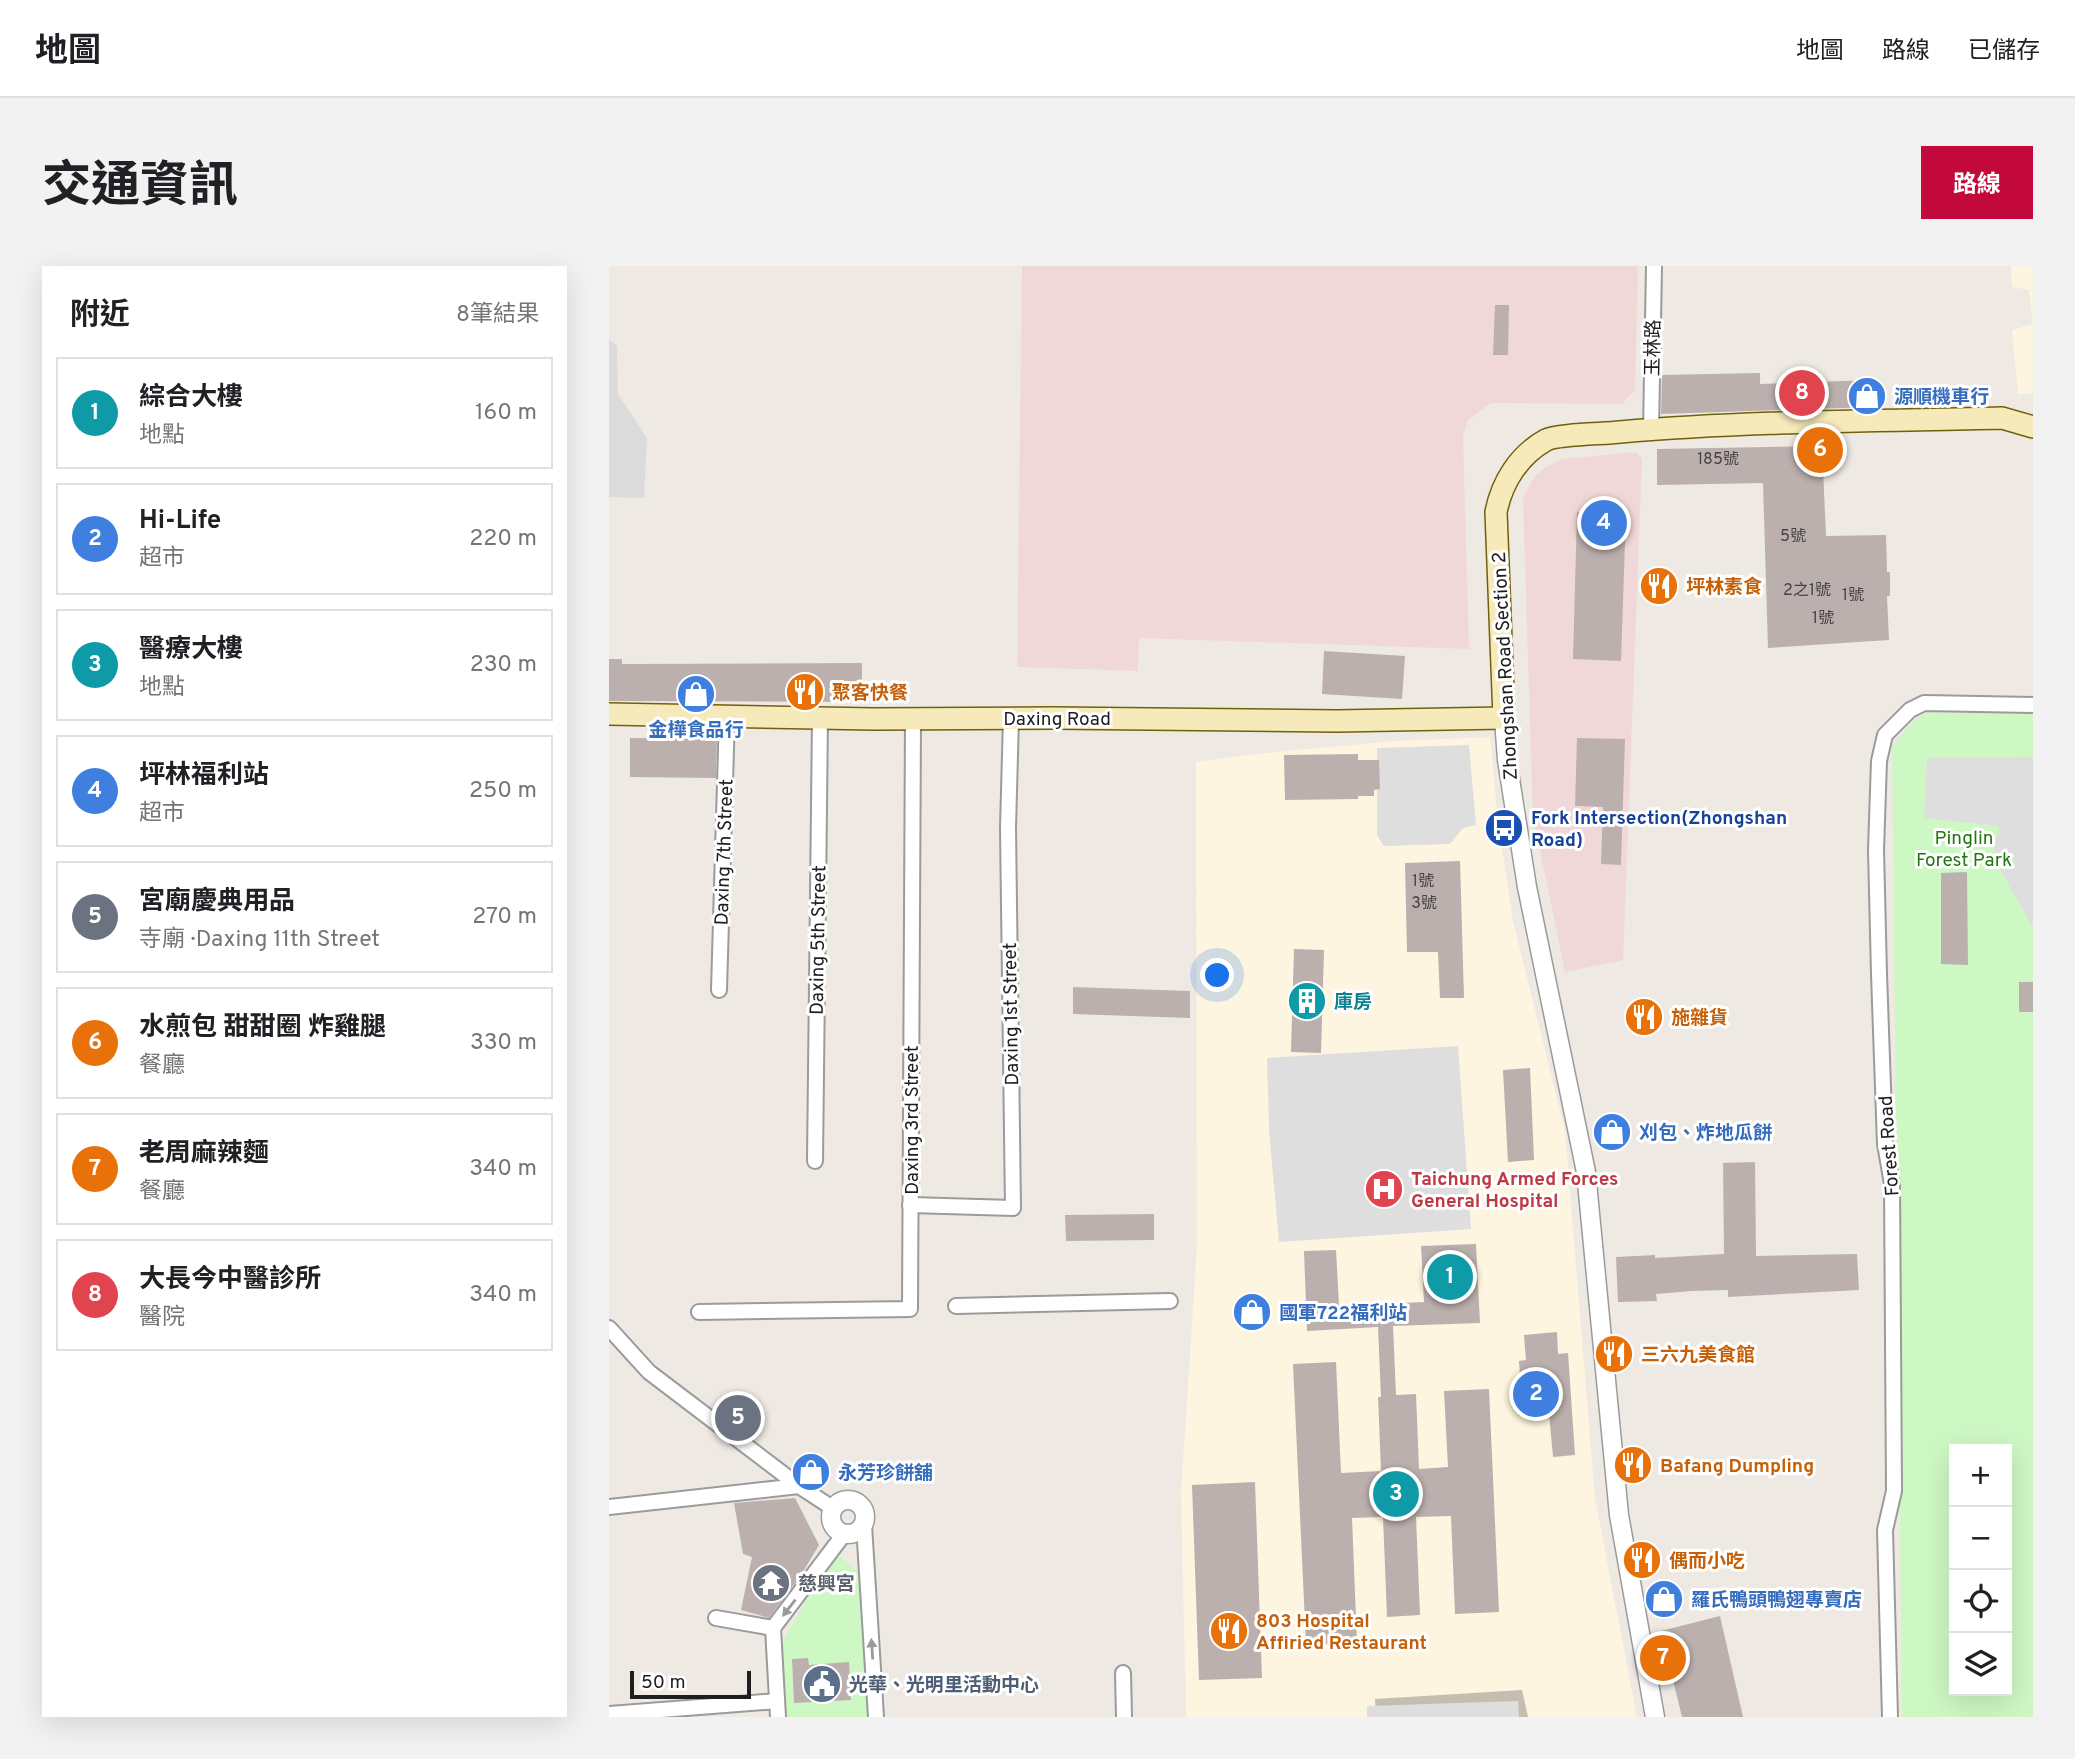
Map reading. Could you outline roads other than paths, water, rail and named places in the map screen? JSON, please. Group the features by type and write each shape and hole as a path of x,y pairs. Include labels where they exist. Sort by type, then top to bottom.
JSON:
{"main road":[{"name":"Zhongshan Road Section 2","path":"1504,718 1496,512 1501,491 1518,462 1548,439 1764,423 2002,418 2033,427"},
{"name":"Daxing Road","path":"609,714 1337,722 1504,718"}],"street":[{"name":"玉林路","path":"1651,430 1654,266"},
{"name":"Forest Road","path":"1890,1717 1885,1530 1894,1490 1892,1197 1885,1144 1879,983 1879,761 1885,734 1910,710 1924,703 2033,705"},
{"name":"Daxing 7th Street","path":"719,990 727,714"},
{"name":"Daxing 5th Street","path":"815,1161 820,718"},
{"name":"Daxing 1st Street","path":"910,1205 1013,1208 1008,828 1011,718"},
{"name":"Zhongshan Road Section 2","path":"1504,718 1507,760 1527,887 1586,1172 1619,1516 1655,1717"},
{"name":"Daxing 3rd Street","path":"699,1312 910,1309 913,719"},
{"path":"956,1306 1170,1301"},
{"path":"609,1328 649,1372 799,1486 834,1509"},
{"path":"609,1507 799,1486"},
{"path":"864,1525 855,1533 844,1534 838,1531 832,1522 834,1509 842,1502 855,1502 865,1513 876,1717"},
{"path":"778,1717 773,1629 844,1534"},
{"path":"716,1618 773,1629"},
{"path":"1123,1673 1124,1717"},
{"path":"609,1714 777,1701"}],"place":[{"name":"大長今中醫診所","path":"1802,393"},
{"name":"源順機車行","path":"1867,396"},
{"name":"水煎包 甜甜圈 炸雞腿","path":"1820,450"},
{"name":"坪林福利站","path":"1604,523"},
{"name":"坪林素食","path":"1659,586"},
{"name":"聚客快餐","path":"805,692"},
{"name":"金樺食品行","path":"696,694"},
{"name":"Fork Intersection(Zhongshan Road)","path":"1504,828"},
{"name":"庫房","path":"1307,1001"},
{"name":"施雜貨","path":"1644,1017"},
{"name":"刈包、炸地瓜餅","path":"1612,1132"},
{"name":"Taichung Armed Forces General Hospital","path":"1384,1189"},
{"name":"綜合大樓","path":"1450,1277"},
{"name":"國軍722福利站","path":"1252,1312"},
{"name":"三六九美食館","path":"1614,1354"},
{"name":"Hi-Life","path":"1536,1394"},
{"name":"宮廟慶典用品","path":"738,1418"},
{"name":"Bafang Dumpling","path":"1633,1465"},
{"name":"永芳珍餅舖","path":"811,1472"},
{"name":"醫療大樓","path":"1396,1494"},
{"name":"偶而小吃","path":"1642,1560"},
{"name":"慈興宮","path":"771,1583"},
{"name":"羅氏鴨頭鴨翅專賣店","path":"1664,1599"},
{"name":"803 Hospital Affiried Restaurant","path":"1229,1631"},
{"name":"老周麻辣麵","path":"1663,1658"},
{"name":"光華、光明里活動中心","path":"822,1684"}],"park label":[{"name":"Pinglin Forest Park","path":"1964,848"}]}
